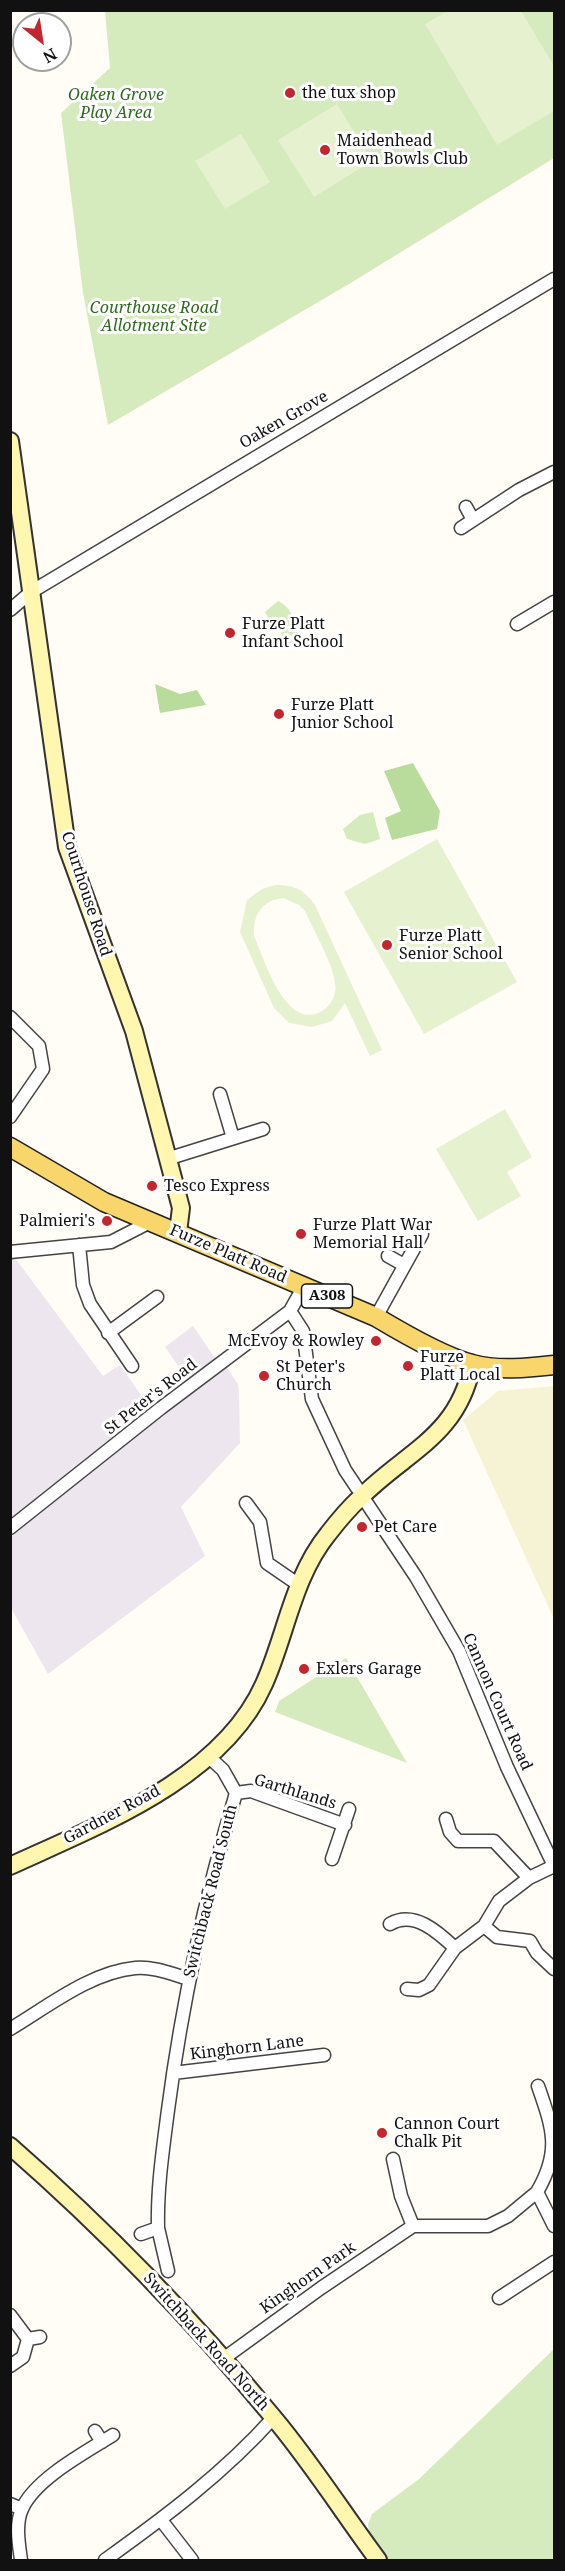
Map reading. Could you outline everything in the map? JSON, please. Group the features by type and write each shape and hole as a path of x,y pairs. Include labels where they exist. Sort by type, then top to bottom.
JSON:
{"main road":[{"name":"Furze Platt Road","path":"10,1147 104,1202 376,1317 407,1336 472,1365 526,1368 555,1365"}],"street":[{"name":"Oaken Grove","path":"10,610 31,592 555,279"},
{"name":"Courthouse Road","path":"10,441 67,847 134,1030 170,1158 181,1208 178,1232"},
{"path":"460,528 519,490 555,472"},
{"path":"466,507 473,520"},
{"path":"517,624 555,602"},
{"path":"10,1017 39,1046 43,1069 10,1117"},
{"path":"220,1094 232,1138"},
{"path":"170,1158 263,1129"},
{"path":"10,1252 111,1242 152,1221"},
{"path":"376,1317 422,1234"},
{"path":"79,1245 83,1286 90,1304 132,1366"},
{"path":"388,1256 404,1265"},
{"name":"St Peter's Road","path":"10,1528 161,1408 290,1311 304,1286"},
{"path":"108,1333 157,1297"},
{"name":"Cannon Court Road","path":"290,1311 303,1331 312,1399 345,1470 416,1577 459,1651 507,1767 554,1866"},
{"path":"209,1757 243,1722 256,1702 299,1585 326,1536 359,1492 430,1442 456,1409 469,1383 472,1365"},
{"path":"246,1503 260,1522 267,1563 299,1585"},
{"name":"Switchback Road South","path":"168,2271 158,2228 157,2198 173,2073 189,1978 213,1870 236,1793 223,1770 209,1757"},
{"name":"Gardner Road","path":"10,1866 97,1825 178,1780 209,1757"},
{"name":"Garthlands","path":"236,1793 251,1791 345,1825"},
{"name":"Garthlands","path":"332,1859 350,1809"},
{"path":"446,1819 450,1832 458,1841 494,1841 529,1878"},
{"path":"407,1989 419,1990 429,1985 455,1948 484,1926 499,1901 529,1878 554,1866"},
{"path":"390,1924 398,1919 434,1927 455,1948"},
{"path":"484,1926 497,1936 530,1941 537,1953 555,1969"},
{"path":"10,2029 87,1984 117,1972 136,1968 189,1978"},
{"name":"Kinghorn Lane","path":"173,2073 324,2055"},
{"path":"393,2159 401,2196 413,2226 488,2226 508,2216 537,2192 550,2170 553,2150 552,2128 538,2086"},
{"name":"Switchback Road North","path":"10,2146 118,2246 223,2359 274,2417 378,2560"},
{"path":"537,2192 555,2226"},
{"name":"Kinghorn Park","path":"223,2359 321,2288 413,2226"},
{"path":"141,2234 158,2228"},
{"path":"499,2298 555,2262"},
{"path":"10,2315 34,2338 23,2357 10,2366"},
{"path":"105,2560 161,2520 246,2448 274,2417"},
{"path":"21,2560 16,2507 54,2473 108,2438 95,2431"},
{"path":"161,2520 192,2560"}],"shaded area":[{"path":"10,1258 15,1258 103,1376 120,1365 150,1408 188,1380 165,1347 193,1326 213,1355 227,1368 238,1384 239,1393 240,1443 181,1507 205,1556 48,1674 11,1608 10,1537 13,1534 10,1528"},
{"path":"554,1386 554,1619 463,1420 498,1391"}],"green space":[{"path":"105,11 554,11 554,158 349,284 108,425 83,293 61,113 110,68"},
{"path":"448,11 521,11 554,66 554,111 497,145 425,24"},
{"name":"Maidenhead Town Bowls Club","path":"337,104 372,161 314,197 278,140"},
{"path":"241,134 270,182 225,209 195,161"},
{"path":"278,601 291,612 297,628 298,639 288,645 278,627 274,628 265,612"},
{"path":"155,684 180,694 197,690 206,705 160,713"},
{"path":"413,763 440,811 437,829 392,840 385,818 401,811 384,771"},
{"path":"373,812 380,839 365,844 347,839 343,829 360,815"},
{"path":"437,839 517,982 424,1034 344,892"},
{"path":"275,885 293,887 307,895 315,905 382,1050 370,1056 345,1003 332,1021 312,1027 289,1023 274,1008 240,932 247,900 262,889","holes":["283,898 299,905 305,911 327,956 335,986 334,997 328,1006 312,1015 300,1013 289,1005 280,993 254,936 257,916 269,902"]},
{"path":"505,1109 532,1157 507,1172 521,1196 478,1221 436,1149"},
{"path":"346,1658 407,1763 275,1712 279,1701"},
{"path":"554,2349 554,2560 386,2560 369,2533 368,2524 372,2514 419,2479"}],"place":[{"name":"the tux shop","path":"290,93"},
{"name":"Maidenhead Town Bowls Club","path":"325,150"},
{"name":"Furze Platt Infant School","path":"230,633"},
{"name":"Furze Platt Junior School","path":"279,714"},
{"name":"Furze Platt Senior School","path":"387,945"},
{"name":"Tesco Express","path":"152,1186"},
{"name":"Palmieri's","path":"107,1221"},
{"name":"Furze Platt War Memorial Hall","path":"301,1234"},
{"name":"McEvoy & Rowley","path":"376,1341"},
{"name":"Furze Platt Local","path":"408,1366"},
{"name":"St Peter's Church","path":"264,1376"},
{"name":"Pet Care","path":"362,1527"},
{"name":"Exlers Garage","path":"304,1669"},
{"name":"Cannon Court Chalk Pit","path":"382,2133"}],"park label":[{"name":"Oaken Grove Play Area","path":"116,104"},
{"name":"Courthouse Road Allotment Site","path":"154,317"}]}
